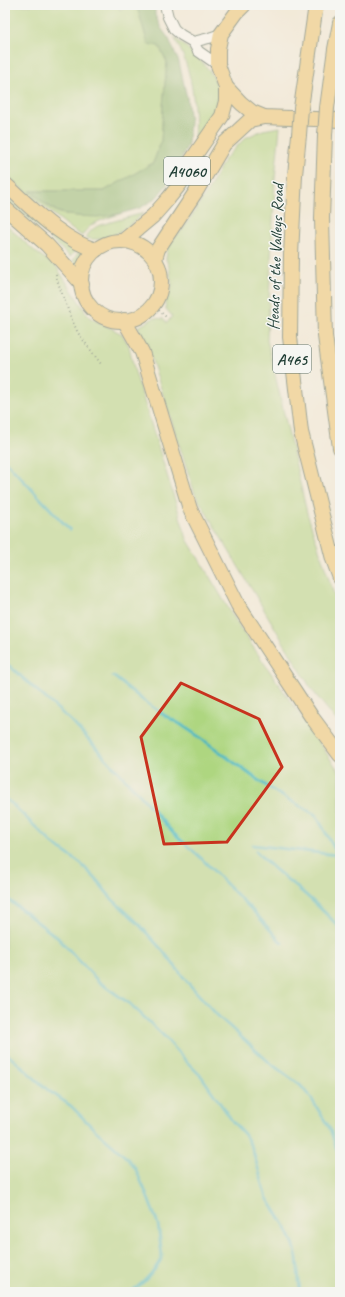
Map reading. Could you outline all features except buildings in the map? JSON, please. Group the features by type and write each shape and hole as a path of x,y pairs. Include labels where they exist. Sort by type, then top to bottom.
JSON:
{"highway":[{"path":"244,5 221,34 218,49 218,65 226,87 252,112 264,117 340,120"},
{"name":"Heads of the Valleys Road","path":"316,5 301,108 295,175 290,255 290,338 301,432 333,559 340,578"},
{"name":"A465","path":"340,23 327,108 322,218 325,336 340,448"},
{"name":"A4060","path":"123,240 153,216 180,184 191,162 222,116 226,101 226,87"},
{"name":"A4060","path":"155,259 158,249 197,190 224,144 250,120 264,117"},
{"path":"5,184 54,227 74,241 96,250"},
{"path":"5,208 47,245 82,284"},
{"path":"123,240 141,246 155,259 159,268 161,288 153,305 145,313 135,318 124,320 109,319 96,311 86,299 82,284 83,271 88,259 96,250 104,244 123,240"},
{"path":"124,320 142,352 190,509 238,605 311,716 340,755"}],"street":[{"path":"165,5 168,17 174,28 181,35 193,42 198,50 218,65"},
{"path":"193,42 221,34"}],"path":[{"path":"59,269 56,273 57,280 71,318 78,333 101,364"},
{"path":"153,305 166,318"}],"highlighted area":[{"path":"181,683 259,719 282,767 227,842 164,844 141,737"}],"green space":[{"path":"5,5 119,5 120,10 127,5 138,10 148,44 159,46 167,62 161,142 153,163 104,191 30,191 50,208 57,212 71,216 104,216 119,214 93,224 82,236 5,175"},
{"path":"127,5 155,5 155,15 161,28 169,39 179,62 187,98 190,122 188,144 178,166 166,186 155,199 140,208 119,214 98,217 76,216 58,212 30,191 104,191 153,163 161,142 167,62 159,46 148,44 138,10"},
{"path":"174,37 208,69 214,78 217,88 218,99 215,110 194,142 194,101 192,88 185,62"},
{"path":"280,127 275,179 267,340 307,513 340,613 340,725 312,690 195,494 149,351 138,327 154,318 164,319 167,323 172,316 166,309 165,303 172,286 166,259 168,245 183,229 209,189 224,160 245,138 263,130"},
{"path":"5,195 60,241 76,250 70,257 5,199"},
{"path":"144,213 117,233 102,239 86,238 95,227"},
{"path":"5,224 37,253 56,266 89,317 122,334 129,346 134,369 187,539 242,631 340,773 340,1292 5,1292"},
{"path":"79,251 85,253 77,266 73,261"}],"waterway":[{"path":"5,461 70,530"},
{"path":"5,662 71,721 173,833 200,857 282,943"},
{"path":"113,676 144,701 201,738 255,778 277,793 316,815 340,859"},
{"path":"5,799 52,843 81,864 95,878 112,899 135,920 163,951 189,984 218,1016 270,1063 300,1085 311,1098 330,1129 340,1159"},
{"path":"253,845 337,855"},
{"path":"256,851 269,865 312,900 340,928"},
{"path":"5,897 58,938 99,982 130,1004 162,1034 202,1077 233,1122 245,1135 252,1148 267,1198 285,1226 294,1245 297,1258 300,1292"},
{"path":"5,1052 49,1091 71,1106 128,1159 135,1168 158,1224 162,1256 157,1266 148,1277 129,1292"}]}
